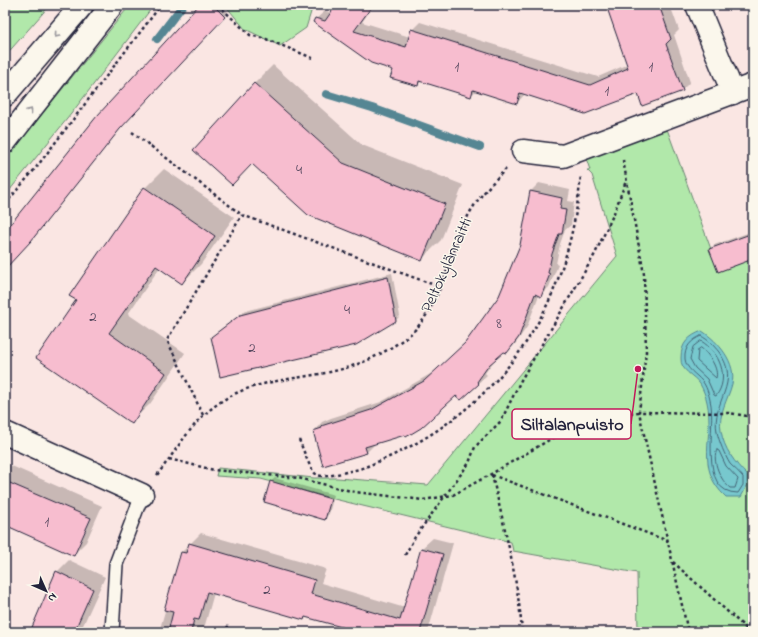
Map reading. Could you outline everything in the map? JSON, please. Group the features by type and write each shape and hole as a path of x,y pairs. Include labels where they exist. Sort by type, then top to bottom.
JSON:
{"street":[{"path":"5,95 82,5"},
{"path":"5,142 112,5"},
{"path":"697,5 732,93"},
{"path":"523,151 563,156 753,85"},
{"path":"5,432 142,495"}],"lane":[{"path":"112,632 116,564 142,495"}],"path":[{"path":"5,204 36,168 161,5"},
{"path":"218,5 250,35 266,39 315,59"},
{"path":"132,132 242,215 440,287"},
{"path":"618,136 644,274 646,352 639,412 688,632"},
{"name":"Peltokylänraitti","path":"142,495 203,415 221,401 242,390 263,384 355,365 387,349 409,335 426,314 440,287 468,216 484,191 523,151"},
{"path":"300,440 313,472 318,475 336,474 362,469 398,453 438,431 476,400 504,372 542,316 557,282 569,247 581,176 574,152"},
{"path":"405,555 415,537 469,463 475,447 501,421 521,380 595,254 614,213 626,180"},
{"path":"203,415 168,340 242,215"},
{"path":"170,459 214,470 298,478 355,492 423,500 444,498 453,495 492,474 573,426 602,415 639,412 729,413 753,417"},
{"path":"492,474 668,541"},
{"path":"492,474 507,538 522,632"},
{"path":"673,561 750,632"},
{"path":"227,626 231,632"}],"green space":[{"path":"5,5 50,5 5,56"},
{"path":"130,5 154,5 71,114 5,196 5,160"},
{"path":"225,5 306,5 311,12 306,28 280,46 245,29"},
{"path":"665,127 719,271 753,258 753,632 638,632 637,573 513,551 511,542 330,498 261,479 216,476 218,468 314,478 337,478 428,485 617,256 592,175 587,170 590,170 586,158 640,139"}],"water":[{"path":"702,331 708,335 725,353 732,368 732,384 722,412 720,424 722,438 727,450 738,466 747,475 747,486 741,497 726,497 716,486 711,475 708,463 709,415 707,400 700,384 685,370 681,362 681,353 684,344 693,335"}],"building":[{"path":"199,5 213,5 225,17 120,129 31,241 5,269 5,231 97,116"},
{"path":"336,5 373,5 354,31 406,47 411,29 590,85 628,68 606,5 659,5 671,39 666,44 683,91 642,106 638,94 585,114 520,93 517,104 473,90 471,97 419,81 418,86 390,78 393,70 371,63 313,22 315,18 325,21"},
{"path":"254,83 343,163 445,204 422,261 308,215 252,164 232,185 193,150"},
{"path":"144,187 215,236 182,284 156,266 109,333 166,373 132,424 36,358 76,300 69,296"},
{"path":"530,191 562,198 560,209 566,210 562,234 559,234 552,254 548,273 550,274 541,297 535,294 519,337 507,353 504,352 489,365 477,382 479,384 461,400 456,396 421,428 406,437 405,435 365,447 367,453 323,466 313,431 322,428 321,426 371,410 424,381 465,343 499,296 520,245"},
{"path":"753,233 753,259 718,272 709,249"},
{"path":"388,277 396,321 356,345 220,377 211,337 240,315"},
{"path":"5,481 91,518 74,556 5,525"},
{"path":"270,481 331,499 325,520 264,502"},
{"path":"189,543 315,580 311,594 400,620 421,548 443,554 420,632 360,632 305,617 304,620 207,592 199,620 194,619 191,632 168,632 173,612 164,610 181,552 186,553"},
{"path":"56,571 93,589 74,632 30,632"}],"waterway":[{"path":"157,39 183,5"},
{"path":"326,94 372,108 480,147"}],"place":[{"name":"Siltalanpuisto","path":"638,369"}]}
